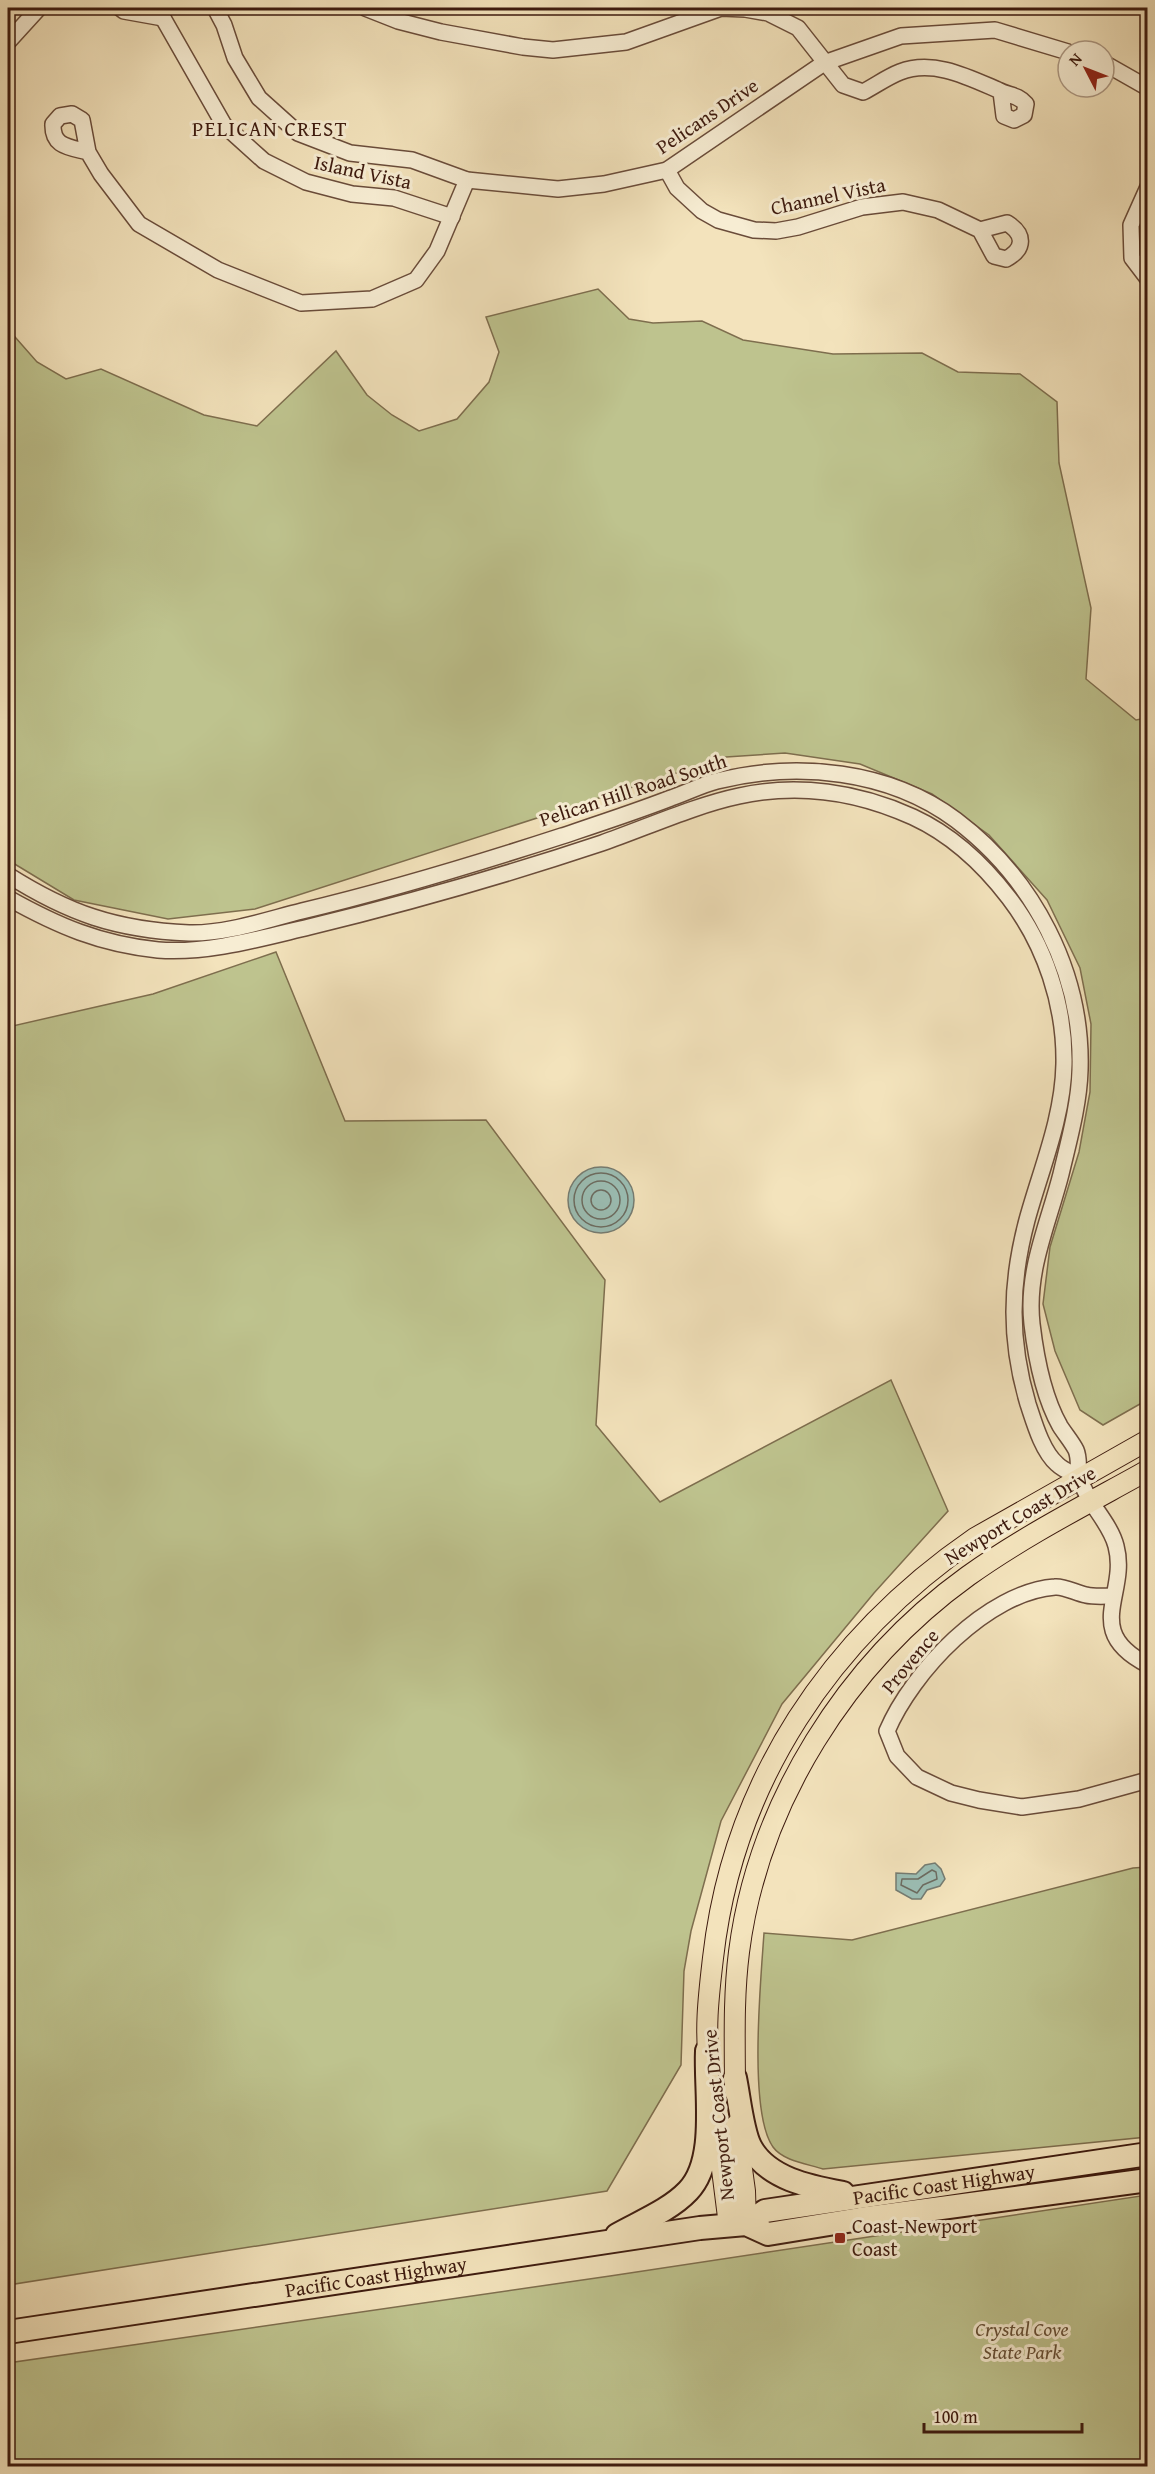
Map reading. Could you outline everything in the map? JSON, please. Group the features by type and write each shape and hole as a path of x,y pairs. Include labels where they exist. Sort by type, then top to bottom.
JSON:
{"highway":[{"path":"608,2241 679,2198 701,2174 707,2138 707,2051"},
{"path":"735,2078 750,2146 763,2163 801,2184 859,2197"},
{"name":"Pacific Coast Highway","path":"8,2332 608,2241 738,2225 765,2211 1148,2154"},
{"name":"Pacific Coast Highway","path":"738,2225 768,2235 860,2219 1148,2180"}],"main road":[{"name":"Newport Coast Drive","path":"738,2225 707,2051 709,1990 715,1935 723,1898 745,1824 777,1752 793,1724 840,1658 911,1585 975,1538 1148,1440"},
{"name":"Newport Coast Drive","path":"738,2225 745,2191 735,2111 734,2000 739,1950 752,1893 783,1799 812,1747 862,1675 927,1608 1000,1554 1148,1470"}],"street":[{"path":"8,42 39,8"},
{"name":"Island Vista","path":"120,8 124,11 162,13 224,124 264,161 306,182 352,194 394,198 452,217"},
{"name":"Pelicans Drive","path":"215,8 224,25 235,58 260,98 298,133 350,153 412,160 467,180 558,189 604,184 667,170 824,63 901,36 996,30 1056,48"},
{"path":"365,8 398,21 441,32 523,48 552,50 626,42 721,8 769,10 798,28 843,85 862,92 901,72 935,68 970,77 1001,92"},
{"path":"1116,70 1148,88"},
{"path":"88,152 101,174 139,224 219,270 301,303 372,299 416,280 437,251 467,180"},
{"name":"Channel Vista","path":"667,170 688,200 718,220 737,227 776,231 883,202 903,202 938,210 980,230"},
{"path":"1148,187 1131,225 1132,258 1148,279"},
{"name":"Pelican Hill Road South","path":"8,898 79,934 161,950 250,924 399,888 565,835 714,782 768,772 831,772 875,781 915,795 953,817 995,851 1032,900 1062,961 1077,1011 1080,1069 1075,1112 1031,1284 1032,1323 1041,1378 1058,1423 1078,1453 1079,1478 1116,1542 1118,1563 1110,1612 1114,1634 1126,1651 1148,1665"},
{"name":"Pelican Hill Road South","path":"195,941 264,938 443,893 578,851 737,796 783,790 841,793 915,818 949,838 986,869 1020,913 1048,968 1061,1014 1064,1065 1059,1107 1044,1167 1027,1220 1014,1277 1012,1323 1022,1382 1035,1424 1055,1463 1079,1478"},
{"path":"8,875 49,901 105,922 195,941"},
{"path":"313,909 317,925"},
{"path":"1059,1107 1075,1112"},
{"name":"Provence","path":"1113,1596 1088,1596 1056,1587 1009,1598 964,1629 898,1705 887,1731 897,1756 917,1777 951,1793 979,1800 1022,1807 1079,1799 1148,1780"}],"green space":[{"path":"598,289 629,319 653,323 702,321 743,340 833,354 922,353 958,372 1020,374 1057,402 1059,463 1091,608 1086,679 1136,720 1147,718 1147,1400 1103,1425 1080,1410 1055,1351 1043,1304 1050,1247 1079,1152 1090,1092 1091,1024 1080,968 1047,900 989,835 932,794 860,764 785,753 726,757 255,909 168,919 74,900 8,860 8,329 37,362 66,379 101,369 204,415 257,426 336,351 367,395 392,415 419,431 457,419 489,382 499,352 486,317"},
{"path":"276,952 345,1121 486,1120 605,1280 596,1425 660,1502 891,1380 948,1511 874,1593 782,1704 721,1821 691,1931 684,1971 681,2065 607,2191 8,2285 8,1027 153,994"},
{"path":"1147,1867 1147,2137 823,2169 789,2159 773,2147 765,2130 758,2076 764,1933 852,1940 1133,1868"},
{"name":"Crystal Cove State Park","path":"1147,2195 1147,2466 8,2466 8,2363"}],"water":[{"path":"601,1167 614,1170 624,1177 631,1187 634,1200 631,1213 624,1223 614,1230 601,1233 588,1230 578,1223 571,1213 568,1200 571,1187 578,1177 588,1170"},
{"path":"935,1863 941,1869 945,1879 940,1886 927,1890 921,1899 912,1899 896,1890 896,1873 916,1874 925,1865"}],"place":[{"name":"Coast-Newport Coast","path":"840,2238"}],"district":[{"name":"PELICAN CREST","path":"270,129"}]}
